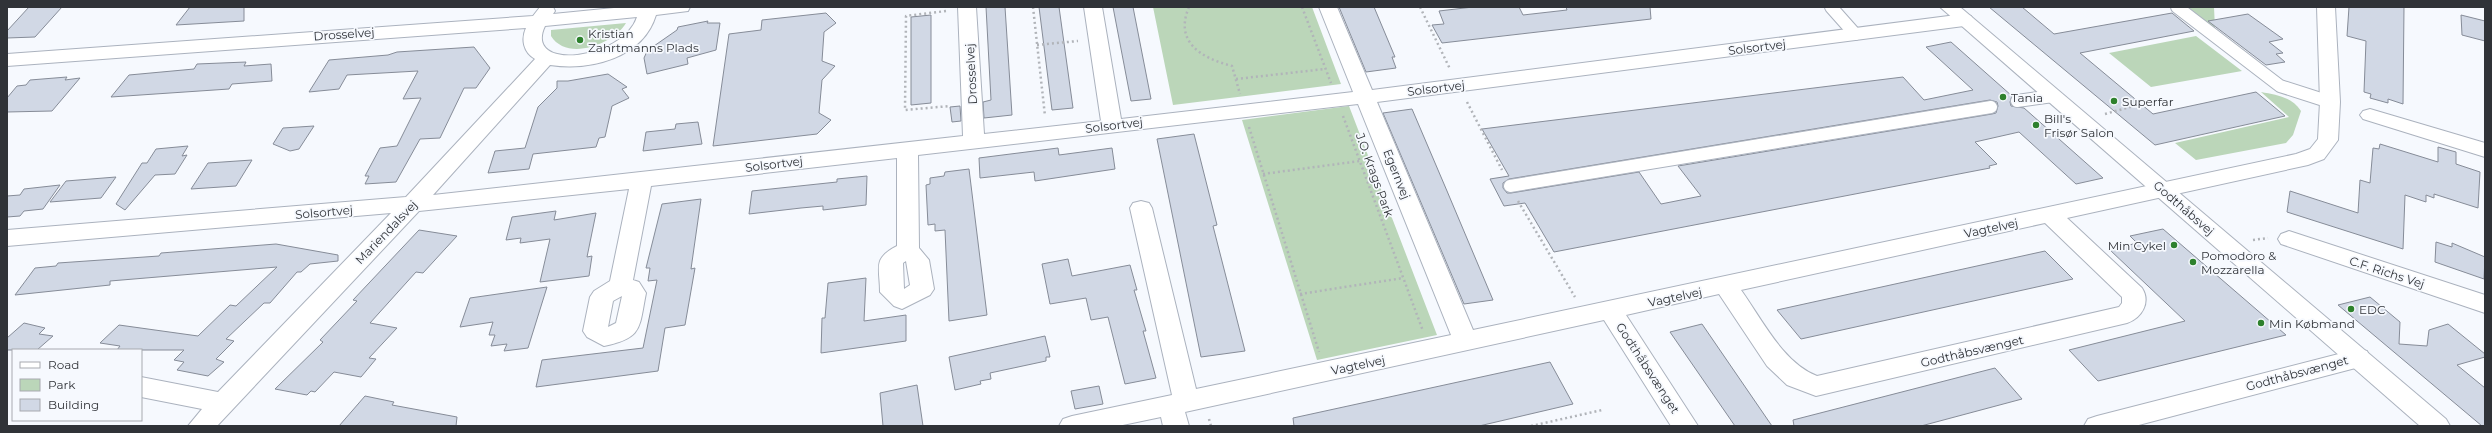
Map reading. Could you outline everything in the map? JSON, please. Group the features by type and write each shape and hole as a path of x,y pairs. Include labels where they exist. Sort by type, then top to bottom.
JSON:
{"street":[{"name":"Drosselvej","path":"7,60 544,14 681,7"},
{"path":"1093,7 1112,125"},
{"name":"Egernvej","path":"1328,7 1466,342"},
{"name":"Godthåbsvej","path":"1948,7 2164,190 2437,426"},
{"name":"Vagtelvej","path":"1072,426 1177,411 1325,372 2301,160 2317,154 2328,140 2330,102 2326,7"},
{"path":"544,14 533,32 531,42 536,51 546,58 564,61 584,60 606,55 625,47 639,36 648,8"},
{"name":"Drosselvej","path":"967,8 974,141"},
{"name":"Solsortvej","path":"7,238 412,205 641,180 1047,132 1365,97 1964,20"},
{"name":"Mariendalsvej","path":"201,426 412,205 546,58"},
{"path":"2370,115 2485,150"},
{"path":"907,149 908,250"},
{"path":"621,285 641,180"},
{"path":"1140,208 1177,411"},
{"name":"Godthåbsvænget","path":"1726,286 1776,359 1796,378 1816,386 2127,314 2134,305 2134,294 2050,215"},
{"name":"C.F. Richs Vej","path":"2289,239 2485,304"},
{"name":"Godthåbsvænget","path":"1611,311 1685,426"},
{"name":"Godthåbsvænget","path":"2097,426 2358,358"},
{"path":"142,387 222,403"}],"lane":[{"path":"1830,7 1855,34"},
{"path":"2177,7 2280,86 2330,102"},
{"path":"2017,101 2053,96"},
{"path":"1510,186 1991,107"}],"path":[{"path":"1032,7 1047,132"},
{"path":"1189,7 1182,24 1186,39 1196,50 1207,58 1232,66 1263,174 1325,372"},
{"name":"J.O. Krags Park","path":"1302,7 1430,349"},
{"path":"1420,7 1510,186 1586,316"},
{"path":"967,8 906,16 905,110 972,104"},
{"path":"1037,45 1099,38"},
{"path":"1236,79 1326,69"},
{"path":"2081,120 2143,105 2148,102"},
{"path":"1263,174 1360,161"},
{"path":"2227,245 2265,238 2289,239"},
{"path":"1300,294 1403,278"},
{"path":"1531,426 1602,410"}],"green space":[{"path":"1153,7 1312,7 1341,84 1173,105"},
{"path":"2188,7 2214,7 2215,29"},
{"path":"626,23 620,31 611,38 590,47 579,49 568,48 558,44 551,36 551,30"},
{"path":"2196,36 2242,71 2151,87 2109,53"},
{"path":"2261,92 2289,100 2301,111 2293,135 2286,143 2196,160 2175,143 2289,117"},
{"path":"1349,106 1437,335 1317,360 1242,120"}],"building":[{"path":"29,7 62,7 35,37 7,38 7,31"},
{"path":"190,7 244,7 244,21 176,25"},
{"path":"986,7 1005,7 1012,115 984,118 983,102 991,100"},
{"path":"1039,7 1059,7 1073,108 1052,110"},
{"path":"1113,7 1133,7 1151,99 1131,101"},
{"path":"1339,7 1374,7 1395,57 1392,57 1396,68 1366,72"},
{"path":"1473,7 1519,7 1523,15 1567,10 1566,7 1650,7 1651,19 1442,43 1432,25 1444,24 1439,11"},
{"path":"1989,7 2022,7 2054,34 2172,13 2194,31 2080,53 2153,114 2256,92 2285,116 2155,145"},
{"path":"2349,7 2404,7 2403,104 2388,99 2388,103 2370,98 2371,94 2364,92 2366,41 2347,36"},
{"path":"826,13 836,23 824,32 822,61 835,66 822,80 819,113 831,120 817,134 713,146 729,34 761,30 762,20"},
{"path":"2248,14 2283,39 2269,42 2283,53 2276,54 2285,62 2266,65 2208,21"},
{"path":"931,15 931,103 911,105 911,17"},
{"path":"2461,15 2485,21 2485,41 2462,35"},
{"path":"708,21 707,23 720,23 716,50 687,58 688,64 647,74 644,58 649,47 654,46 677,30 678,27"},
{"path":"1951,42 2012,96 2010,102 2011,106 2024,108 2103,178 2076,184 2019,132 1975,142 1997,164 1989,166 1990,168 1554,252 1525,203 1504,206 1490,179 1509,176 1482,129 1903,77 1924,100 1973,90 1926,47","holes":["1990,100 1997,102 1998,106 1996,113 1992,114 1678,166 1701,196 1661,204 1639,172 1511,193 1507,193 1503,188 1503,183 1509,179"]},
{"path":"474,47 490,68 476,88 464,88 440,138 420,139 396,182 365,184 369,176 365,176 380,148 397,146 421,98 403,99 418,71 347,75 339,89 309,92 329,60 388,55 397,52"},
{"path":"246,62 244,66 271,64 272,81 232,84 229,89 111,97 129,75 194,69 197,64"},
{"path":"608,74 627,87 622,89 629,98 612,106 605,137 599,138 596,147 533,154 529,169 488,173 495,151 525,148 538,107 557,88 557,81 568,81"},
{"path":"67,77 65,80 80,78 52,111 7,112 7,98 17,86 26,85 30,80"},
{"path":"960,106 961,121 952,122 950,107"},
{"path":"1412,109 1493,300 1464,304 1383,113"},
{"path":"698,122 702,144 643,151 646,132 675,129 676,124"},
{"path":"314,126 299,149 290,151 273,144 283,128"},
{"path":"1194,134 1217,225 1213,226 1245,351 1201,357 1157,139"},
{"path":"2380,144 2438,162 2438,147 2456,152 2456,164 2480,172 2478,208 2434,194 2434,198 2426,195 2426,202 2405,195 2403,249 2287,212 2290,191 2358,213 2360,180 2370,183 2373,148 2379,149"},
{"path":"188,146 182,156 187,155 175,174 155,175 125,210 116,204 142,163 147,163 156,149"},
{"path":"1058,148 1059,155 1112,148 1115,169 1035,181 1034,172 980,178 979,158"},
{"path":"252,160 236,186 191,189 208,163"},
{"path":"969,169 987,315 949,321 945,230 935,231 935,224 928,225 926,185 930,184 930,178 944,176 945,172"},
{"path":"867,176 866,205 823,210 823,206 749,214 752,191 837,182 837,179"},
{"path":"116,177 101,198 50,202 66,181"},
{"path":"60,185 43,209 24,211 20,216 7,217 7,196 20,195 24,189"},
{"path":"701,199 691,269 695,268 685,325 665,328 658,371 536,387 542,360 643,348 657,280 648,281 650,268 646,268 662,204"},
{"path":"556,211 554,220 596,213 587,257 592,256 589,276 540,282 550,239 520,243 521,238 506,240 512,217"},
{"path":"2163,229 2286,335 2098,381 2069,350 2185,321 2110,250 2137,243 2130,236"},
{"path":"419,230 457,236 423,273 416,272 370,323 397,328 369,358 376,359 361,377 334,372 315,392 311,391 307,395 275,389 323,342 320,340 357,301 353,300"},
{"path":"2436,242 2452,247 2452,243 2485,257 2484,279 2435,262"},
{"path":"276,244 338,255 338,261 310,264 301,272 297,272 270,303 264,303 226,339 234,341 216,359 224,362 208,376 177,370 184,362 174,360 184,350 118,349 120,346 100,343 119,325 198,336 230,305 236,306 277,267 110,281 110,285 15,295 35,268 56,266 58,263 159,256 161,253"},
{"path":"2045,251 2073,279 1801,339 1777,310"},
{"path":"1068,259 1072,276 1130,265 1137,290 1134,290 1146,331 1143,331 1156,378 1125,384 1108,317 1091,320 1086,298 1050,304 1042,264"},
{"path":"866,278 864,321 906,315 906,341 821,353 822,318 825,318 828,283"},
{"path":"547,287 528,348 504,351 507,344 491,346 495,335 489,335 493,322 460,327 470,298"},
{"path":"2370,297 2400,322 2399,344 2427,346 2429,330 2448,324 2485,354 2485,357 2457,365 2485,388 2485,426 2482,426 2338,305"},
{"path":"24,323 45,328 39,334 53,336 38,349 7,350 7,338"},
{"path":"1702,324 1772,426 1735,426 1670,332"},
{"path":"1045,336 1050,357 1046,357 1046,361 990,373 991,379 980,381 981,384 955,390 949,357"},
{"path":"1550,362 1573,404 1479,426 1294,426 1293,418"},
{"path":"1995,368 2022,399 1921,426 1794,426 1793,420"},
{"path":"917,385 923,426 883,426 880,393"},
{"path":"1099,386 1103,404 1075,409 1071,391"},
{"path":"365,396 394,402 392,405 457,417 456,426 339,426"}],"place":[{"name":"Kristian Zahrtmanns Plads","path":"580,40"},
{"name":"Tania","path":"2003,97"},
{"name":"Superfar","path":"2114,101"},
{"name":"Bill's Frisør Salon","path":"2036,125"},
{"name":"Min Cykel","path":"2174,245"},
{"name":"Pomodoro & Mozzarella","path":"2193,262"},
{"name":"EDC","path":"2351,309"},
{"name":"Min Købmand","path":"2261,323"}]}
